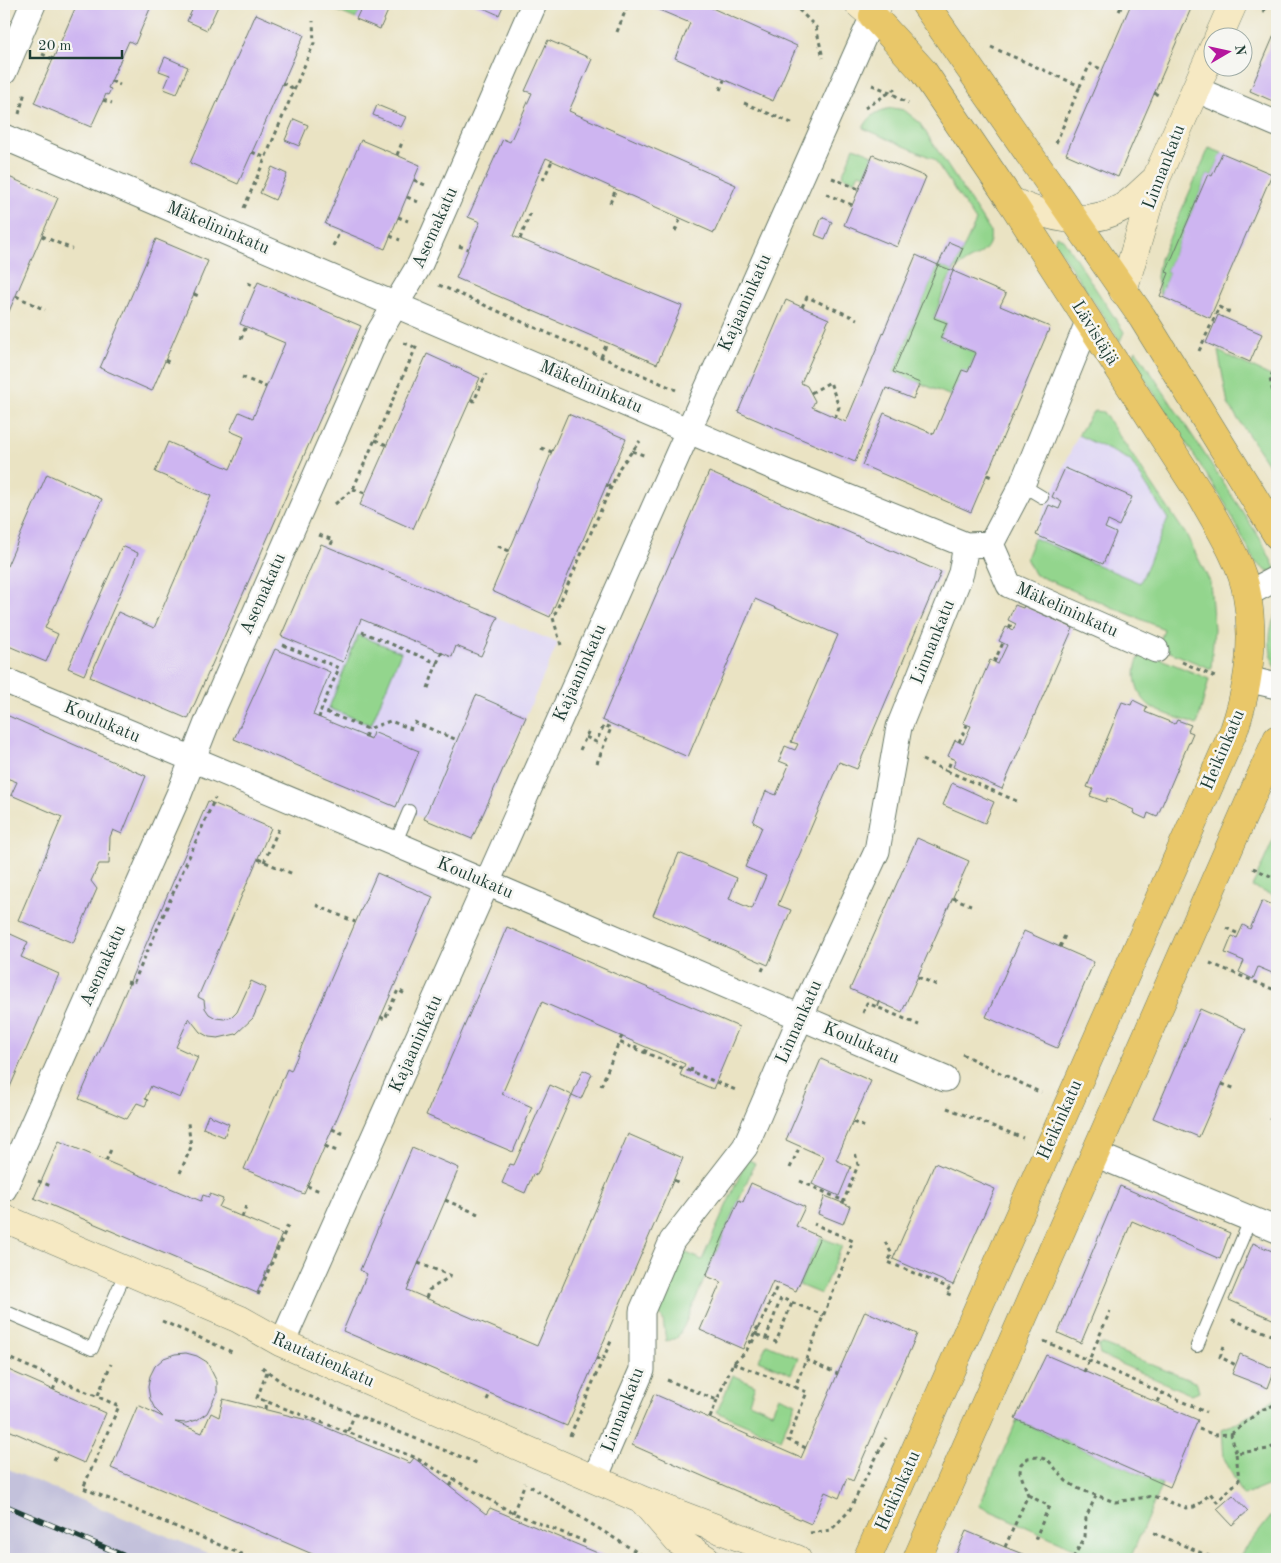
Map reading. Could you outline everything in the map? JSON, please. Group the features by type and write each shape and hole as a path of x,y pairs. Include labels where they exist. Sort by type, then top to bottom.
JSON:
{"main road":[{"path":"925,4 1076,220 1277,535"},
{"name":"Lävistäjä","path":"870,8 923,71 1011,201 1203,499 1231,550 1247,594 1252,653 1247,679"},
{"name":"Heikinkatu","path":"867,1559 1234,730 1242,705 1247,679"},
{"path":"918,1559 1277,739"}],"street":[{"path":"4,72 33,4"},
{"name":"Asemakatu","path":"4,1189 378,334 415,274 534,4"},
{"path":"1222,28 1233,4"},
{"name":"Kajaaninkatu","path":"282,1343 847,74 870,8"},
{"name":"Linnankatu","path":"1123,291 1156,179 1204,69"},
{"path":"1195,89 1277,124"},
{"name":"Mäkelininkatu","path":"4,137 688,431 966,545 991,544 1009,585 1156,650"},
{"path":"1011,201 1042,215 1076,220 1104,214 1124,207 1156,179"},
{"path":"991,544 1032,491 1088,322"},
{"name":"Linnankatu","path":"595,1478 642,1370 642,1311 672,1241 745,1147 800,1017 877,851 899,727 961,573 966,545"},
{"path":"1247,594 1277,578"},
{"path":"1247,679 1277,686"},
{"name":"Koulukatu","path":"4,680 488,883 937,1076"},
{"path":"1095,1154 1277,1230"},
{"name":"Rautatienkatu","path":"4,1218 239,1319 282,1343 642,1500 797,1559"},
{"name":"Rautatienkatu","path":"642,1500 678,1541 706,1559"}],"lane":[{"path":"395,844 409,811"},
{"path":"1197,1346 1251,1218"},
{"path":"4,1311 92,1349 126,1271"}],"path":[{"path":"617,32 628,4"},
{"path":"793,4 816,27 824,63 890,92 910,105"},
{"path":"1119,11 1122,4"},
{"path":"244,208 314,43 313,21"},
{"path":"989,46 1080,86"},
{"path":"42,54 53,59"},
{"path":"1054,149 1090,64 1102,70"},
{"path":"860,117 864,108 923,71"},
{"path":"720,90 724,80"},
{"path":"111,81 120,85"},
{"path":"282,83 295,89"},
{"path":"103,100 112,103"},
{"path":"744,103 796,125"},
{"path":"20,112 28,116"},
{"path":"397,154 403,140"},
{"path":"252,152 266,158"},
{"path":"543,180 552,161"},
{"path":"822,202 836,169"},
{"path":"832,178 859,189"},
{"path":"414,180 428,186"},
{"path":"610,202 616,190"},
{"path":"826,194 852,205"},
{"path":"407,197 420,203"},
{"path":"236,204 253,212"},
{"path":"520,239 530,214"},
{"path":"398,217 411,223"},
{"path":"675,231 681,218"},
{"path":"333,246 340,231"},
{"path":"42,236 72,249"},
{"path":"390,236 403,241"},
{"path":"324,242 341,249"},
{"path":"415,274 701,400"},
{"path":"248,283 256,287"},
{"path":"194,294 201,298"},
{"path":"16,296 45,310"},
{"path":"802,307 807,297 858,319"},
{"path":"1198,354 1219,307 1233,314"},
{"path":"241,339 246,326"},
{"path":"331,508 353,489 418,342"},
{"path":"602,357 608,343"},
{"path":"165,360 172,364"},
{"path":"1274,372 1270,379 1277,410"},
{"path":"242,377 266,388"},
{"path":"1270,379 1277,382"},
{"path":"471,400 474,401 483,380"},
{"path":"811,393 830,382 839,407 835,418"},
{"path":"375,440 387,445"},
{"path":"542,448 552,452"},
{"path":"987,475 994,478"},
{"path":"606,485 612,487"},
{"path":"353,489 365,493"},
{"path":"318,535 333,540 330,547"},
{"path":"498,546 509,551"},
{"path":"1010,628 1012,622"},
{"path":"362,632 437,663"},
{"path":"994,662 1003,643"},
{"path":"5,650 7,645"},
{"path":"282,645 339,668 319,718"},
{"path":"1156,650 1220,679 1221,671"},
{"path":"426,691 442,652"},
{"path":"321,710 368,729 390,721 412,729"},
{"path":"414,722 457,740"},
{"path":"586,737 596,742 604,725 611,728 596,763"},
{"path":"959,742 967,725"},
{"path":"365,737 368,729"},
{"path":"895,748 1019,802"},
{"path":"947,771 952,758"},
{"path":"124,980 135,984 145,956 156,938 213,803"},
{"path":"264,862 280,825"},
{"path":"258,859 293,874"},
{"path":"1250,867 1277,880"},
{"path":"173,882 179,885"},
{"path":"953,898 971,905"},
{"path":"316,905 355,922"},
{"path":"1223,927 1239,934"},
{"path":"1060,947 1066,933"},
{"path":"1207,962 1277,991"},
{"path":"762,971 765,964"},
{"path":"918,978 936,986"},
{"path":"393,1023 383,1018 398,990 405,994"},
{"path":"877,1007 879,1002"},
{"path":"863,1013 867,1003 919,1025"},
{"path":"601,1086 622,1036"},
{"path":"619,1042 764,1102"},
{"path":"635,1049 637,1043"},
{"path":"644,1053 647,1047"},
{"path":"1026,1140 946,1108 937,1076 959,1053 1045,1095 1068,1103"},
{"path":"691,1072 692,1067"},
{"path":"1222,1084 1236,1089"},
{"path":"1270,1118 1277,1121"},
{"path":"853,1122 865,1127"},
{"path":"180,1173 191,1147 188,1123"},
{"path":"332,1129 344,1134"},
{"path":"325,1146 338,1151"},
{"path":"790,1168 800,1146"},
{"path":"106,1161 112,1147"},
{"path":"800,1181 843,1202 858,1165 855,1152"},
{"path":"35,1180 51,1186"},
{"path":"307,1186 320,1192"},
{"path":"445,1200 478,1214"},
{"path":"242,1217 246,1206"},
{"path":"795,1387 853,1242 814,1224"},
{"path":"256,1299 288,1225"},
{"path":"885,1242 892,1254 888,1262 949,1288 946,1293 954,1297"},
{"path":"418,1263 452,1276 429,1290 426,1298"},
{"path":"710,1418 733,1363 746,1352 757,1335 778,1284"},
{"path":"766,1338 781,1298 823,1315"},
{"path":"757,1335 776,1342 792,1303"},
{"path":"1084,1372 1110,1311"},
{"path":"160,1320 235,1353"},
{"path":"1231,1327 1233,1320 1277,1338"},
{"path":"746,1352 756,1329 759,1330"},
{"path":"570,1436 616,1331"},
{"path":"1040,1339 1206,1412"},
{"path":"1225,1342 1220,1357 1236,1365"},
{"path":"4,1356 118,1406 83,1488 253,1559"},
{"path":"596,1358 602,1361"},
{"path":"806,1360 838,1374"},
{"path":"257,1362 267,1372 290,1388 481,1465"},
{"path":"733,1363 808,1392 788,1440 806,1448"},
{"path":"642,1370 717,1400"},
{"path":"267,1372 257,1398 414,1457 513,1513 584,1541 582,1546"},
{"path":"53,1390 58,1379"},
{"path":"486,1401 490,1393"},
{"path":"1158,1402 1162,1393"},
{"path":"265,1409 266,1400"},
{"path":"1199,1429 1215,1435 1231,1434 1261,1410 1277,1404"},
{"path":"348,1431 355,1413"},
{"path":"1005,1547 1028,1495 1020,1472 1021,1464 1028,1458 1038,1457 1048,1460 1066,1481 1096,1496 1115,1502 1153,1496 1186,1508 1194,1508 1210,1493 1218,1502 1239,1480 1231,1434"},
{"path":"1236,1454 1269,1449 1277,1444"},
{"path":"54,1460 58,1452"},
{"path":"450,1486 455,1479"},
{"path":"516,1479 526,1483 648,1559"},
{"path":"513,1513 526,1483"},
{"path":"1028,1495 1049,1506 1035,1540"},
{"path":"1073,1558 1085,1537 1086,1517 1096,1496"},
{"path":"806,1533 831,1530 849,1511"},
{"path":"1154,1533 1209,1556"}],"shaded area":[{"path":"1078,435 1130,460 1168,519 1140,583 1034,538 1033,535"},
{"path":"321,544 558,643 472,839 234,739"},
{"path":"4,1467 26,1477 222,1559 4,1559"}],"green space":[{"path":"321,4 363,4 356,19"},
{"path":"893,108 904,110 919,122 990,231 988,246 984,251 960,266 951,275 934,317 947,323 940,338 976,353 968,372 962,370 951,396 893,372 938,265 953,271 976,221 934,159 863,128 875,114"},
{"path":"854,147 873,155 865,175 859,173 855,181 842,176"},
{"path":"1209,148 1222,153 1212,176 1208,174 1166,272 1169,273 1160,296 1157,277 1160,259"},
{"path":"1056,236 1063,239 1124,332 1120,341 1054,242"},
{"path":"1136,350 1261,540 1277,572 1267,571 1255,562 1226,505 1132,359"},
{"path":"1218,351 1277,379 1277,478 1228,404"},
{"path":"1096,411 1103,412 1187,536 1210,582 1214,629 1211,669 1158,647 1164,629 1034,574 1026,558 1034,538 1140,583 1168,519 1130,460 1078,435 1092,413"},
{"path":"1277,613 1277,671 1270,650 1270,634"},
{"path":"358,635 401,652 371,725 329,708"},
{"path":"1151,655 1209,679 1197,725 1153,708 1142,697 1136,684 1135,669 1140,656"},
{"path":"1277,832 1277,897 1252,887"},
{"path":"747,1159 755,1163 684,1326 677,1338 666,1341 663,1320 654,1304 678,1249 702,1260"},
{"path":"820,1237 842,1246 821,1294 799,1285"},
{"path":"767,1344 798,1358 791,1374 759,1360"},
{"path":"1101,1344 1197,1383 1199,1392 1192,1395 1100,1355 1098,1346"},
{"path":"733,1375 755,1385 749,1402 772,1412 779,1396 796,1403 780,1439 717,1412"},
{"path":"1277,1397 1277,1482 1243,1496 1224,1458 1222,1429 1239,1422"},
{"path":"1017,1420 1162,1484 1130,1559 1099,1559 979,1506"},
{"path":"1277,1509 1277,1559 1237,1559"}],"building":[{"path":"77,4 152,4 135,44 129,41 108,88 111,89 108,95 106,94 91,127 34,103"},
{"path":"195,4 219,4 207,30 187,21"},
{"path":"363,4 391,4 380,29 356,19"},
{"path":"474,4 504,4 499,15"},
{"path":"645,4 703,4 797,46 773,101 675,58 690,23"},
{"path":"1131,4 1193,4 1118,177 1066,154"},
{"path":"256,14 304,35 238,184 190,163"},
{"path":"1275,33 1277,34 1277,103 1250,91"},
{"path":"548,40 592,59 569,111 736,185 714,233 546,158 537,178 513,236 682,306 657,364 456,278 480,222 468,217 503,139 510,142 532,93 525,91"},
{"path":"165,57 188,67 177,94 164,89 170,75 159,71"},
{"path":"377,105 406,117 401,127 373,115"},
{"path":"294,119 308,125 299,146 285,140"},
{"path":"361,140 420,165 385,249 325,224"},
{"path":"1222,153 1272,174 1210,318 1160,296 1169,273 1166,272 1208,174 1212,176"},
{"path":"873,155 926,177 897,247 844,225"},
{"path":"272,167 287,174 275,200 260,193"},
{"path":"4,175 58,198 4,323"},
{"path":"822,217 832,222 825,239 815,235"},
{"path":"156,239 208,261 152,391 100,368"},
{"path":"949,242 963,248 953,271 938,265"},
{"path":"916,255 938,265 893,372 920,383 913,399 886,388 855,462 738,412 786,300 829,319 801,383 807,386 815,401 812,407 846,422"},
{"path":"953,271 1006,294 1000,306 1050,327 971,512 862,465 884,413 934,434 962,370 968,372 976,353 940,338 947,323 934,318"},
{"path":"258,282 361,326 188,719 90,677 118,612 154,628 211,496 155,472 168,442 230,469 244,437 230,431 239,412 253,418 285,343 240,324"},
{"path":"1218,315 1262,334 1250,362 1206,343"},
{"path":"427,354 480,378 413,529 360,505"},
{"path":"568,414 626,439 550,617 492,591"},
{"path":"1065,468 1132,497 1119,526 1108,521 1105,528 1116,533 1103,564 1036,535 1049,505 1059,509 1062,502 1052,497"},
{"path":"709,472 941,572 857,769 839,762 778,905 791,910 768,965 653,915 679,853 737,878 729,899 752,909 766,876 745,867 762,827 753,822 766,791 776,795 789,765 779,761 785,746 795,750 798,744 791,742 838,635 755,599 688,757 602,720"},
{"path":"47,474 102,499 45,628 58,634 46,662 4,644 4,573"},
{"path":"321,544 498,617 481,656 456,646 452,657 361,619 343,662 281,636"},
{"path":"122,546 138,553 84,675 68,668"},
{"path":"1015,605 1023,608 1024,606 1073,628 1002,789 953,767 956,760 948,756 955,740 963,744 971,726 963,723 990,660 998,664 1007,645 999,641 1006,627 1013,630 1016,624 1008,620"},
{"path":"275,649 330,672 313,715 371,739 373,732 419,751 396,807 234,739"},
{"path":"476,695 526,717 472,839 424,819"},
{"path":"1133,700 1147,707 1145,712 1175,724 1177,720 1191,725 1188,731 1193,733 1157,817 1148,813 1146,819 1133,813 1134,810 1107,798 1106,802 1090,796 1093,789 1087,787 1122,702 1131,705"},
{"path":"4,714 146,776 122,834 113,830 110,837 109,864 99,864 91,881 97,889 73,943 18,920 62,817 11,795 17,782 4,777"},
{"path":"952,783 994,802 985,823 943,805"},
{"path":"208,801 271,828 198,997 204,1000 205,1008 209,1014 216,1018 224,1019 232,1017 237,1012 251,981 266,988 253,1018 236,1034 218,1038 209,1037 200,1032 189,1018 176,1047 198,1057 180,1098 151,1086 145,1099 148,1100 145,1106 137,1103 127,1119 79,1099"},
{"path":"917,838 969,861 902,1012 850,989"},
{"path":"377,873 433,897 304,1194 244,1169 287,1069 291,1071"},
{"path":"1262,901 1277,908 1277,975 1258,967 1253,979 1239,972 1244,961 1225,953 1232,936 1237,938 1243,925 1250,929"},
{"path":"507,927 739,1027 713,1089 680,1075 685,1064 542,1002 502,1094 532,1107 513,1152 426,1115"},
{"path":"4,931 28,942 21,957 59,974 4,1101"},
{"path":"1024,931 1094,962 1057,1048 986,1017"},
{"path":"1200,1009 1246,1029 1199,1137 1153,1118"},
{"path":"821,1059 871,1081 836,1160 851,1167 839,1196 812,1184 824,1157 786,1140"},
{"path":"583,1070 592,1074 581,1099 572,1095"},
{"path":"550,1085 572,1095 537,1175 533,1174 525,1193 502,1183 510,1164 514,1165"},
{"path":"208,1115 229,1124 224,1137 203,1128"},
{"path":"628,1134 683,1158 567,1426 343,1331 367,1274 360,1270 412,1148 459,1168 407,1290 537,1346"},
{"path":"59,1141 201,1201 203,1195 209,1197 210,1194 223,1199 219,1207 282,1234 257,1293 34,1198"},
{"path":"935,1163 995,1189 953,1285 893,1259"},
{"path":"751,1183 805,1207 796,1226 820,1237 796,1291 773,1281 743,1349 700,1330 721,1282 706,1276 739,1200 743,1202"},
{"path":"1120,1186 1230,1233 1220,1259 1132,1221 1081,1343 1058,1333"},
{"path":"825,1196 850,1206 843,1224 818,1214"},
{"path":"1253,1243 1277,1253 1277,1321 1229,1300"},
{"path":"865,1311 917,1334 853,1481 847,1478 839,1498 825,1492 811,1524 632,1445 654,1394 801,1458"},
{"path":"186,1353 197,1356 207,1362 217,1382 217,1393 207,1413 197,1420 186,1423 175,1422 202,1433 211,1413 219,1417 223,1399 311,1421 410,1463 414,1458 486,1514 490,1508 612,1559 324,1559 111,1468 138,1405 163,1417 155,1409 150,1399 148,1387 150,1376 155,1366 164,1358"},
{"path":"1240,1354 1275,1369 1268,1388 1232,1374"},
{"path":"1046,1355 1198,1420 1170,1487 1015,1419"},
{"path":"4,1368 106,1413 84,1463 4,1428"},
{"path":"1233,1495 1248,1511 1232,1525 1217,1509"},
{"path":"966,1531 1005,1547 1035,1559 954,1559"}],"railway":[{"path":"4,1505 132,1559"}]}
